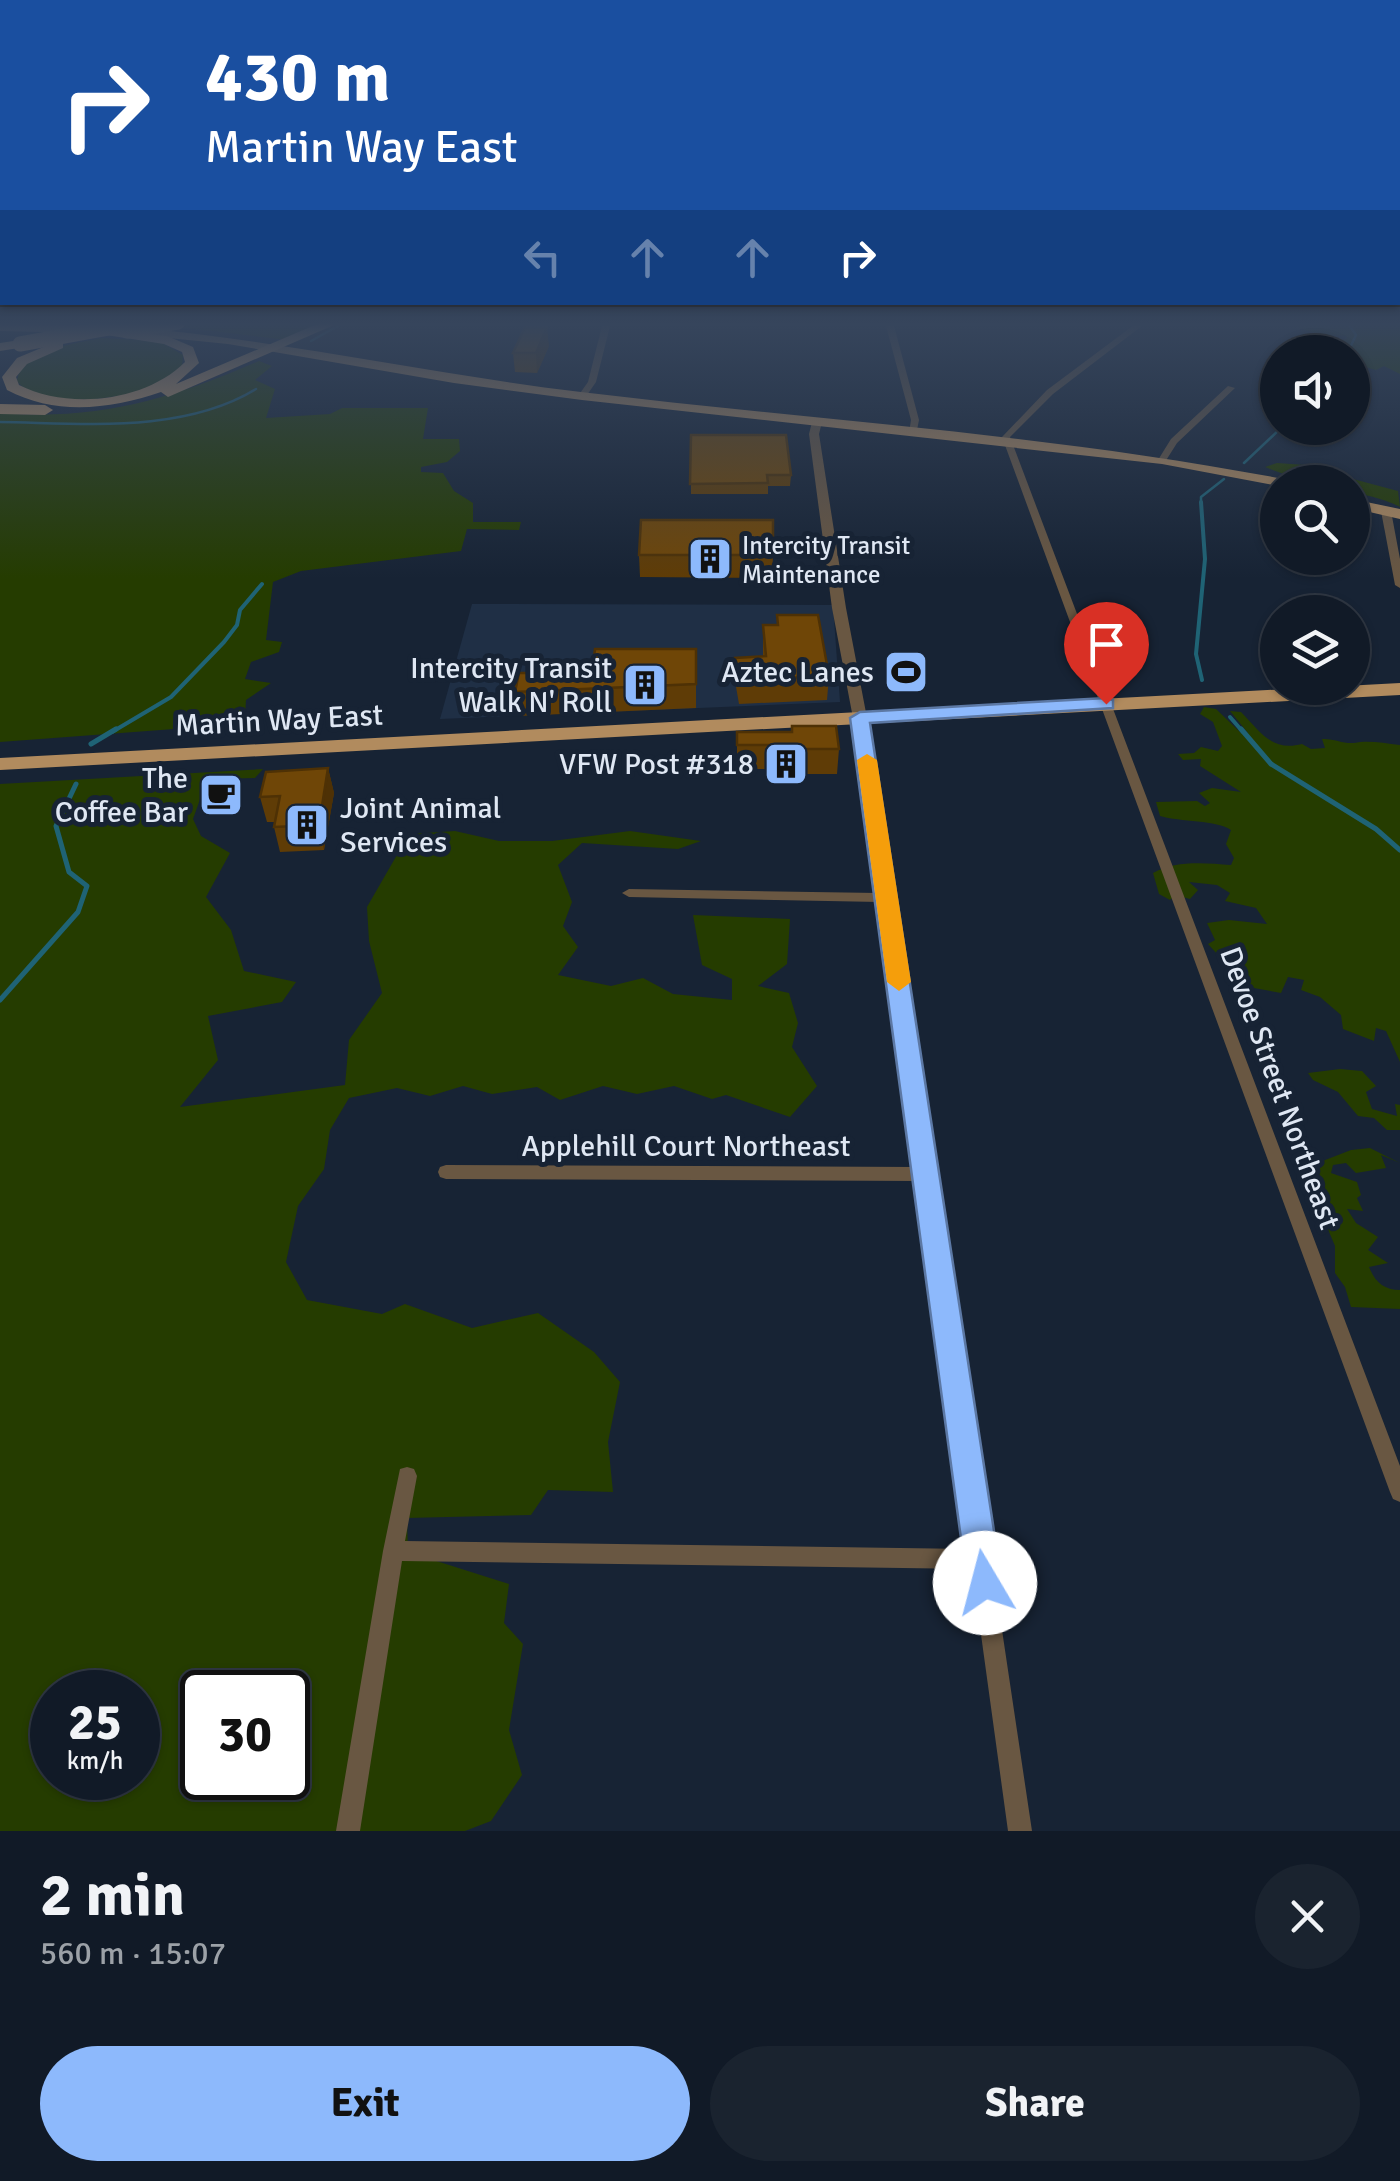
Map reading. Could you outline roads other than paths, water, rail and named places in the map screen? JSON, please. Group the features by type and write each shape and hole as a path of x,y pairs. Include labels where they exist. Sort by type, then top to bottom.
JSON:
{"highway":[{"path":"0,409 84,407"}],"main road":[{"path":"685,407 1162,460 1260,479"},
{"name":"Martin Way East","path":"0,764 1400,689"}],"street":[{"path":"912,407 913,433"},
{"path":"1008,444 1007,432 1033,407"},
{"path":"1162,460 1176,438 1210,407"},
{"path":"817,422 814,434 834,578 887,898 1020,1831"},
{"name":"Devoe Street Northeast","path":"1008,444 1400,1492"},
{"path":"1393,513 1400,585"},
{"path":"629,893 887,898"},
{"name":"Applehill Court Northeast","path":"446,1172 926,1174"},
{"path":"348,1831 406,1476"},
{"path":"393,1550 981,1559"}],"waterway":[{"path":"0,422 131,423 213,407"},
{"path":"1244,463 1263,445"},
{"path":"1201,502 1201,497 1224,479"},
{"path":"1201,502 1205,559 1196,654 1202,680"},
{"path":"112,732 171,697 224,642 237,625 240,610 262,584"},
{"path":"1230,717 1243,732"},
{"path":"91,744 116,729"},
{"path":"1241,729 1271,764 1376,829 1400,850"},
{"path":"0,1000 78,912 87,886 69,872 56,826 76,784"}],"place":[{"name":"Intercity Transit Maintenance","path":"710,559"},
{"name":"Aztec Lanes","path":"906,672"},
{"name":"Intercity Transit Walk N' Roll","path":"645,685"},
{"name":"VFW Post #318","path":"786,764"},
{"name":"The Coffee Bar","path":"221,795"},
{"name":"Joint Animal Services","path":"307,825"}]}
